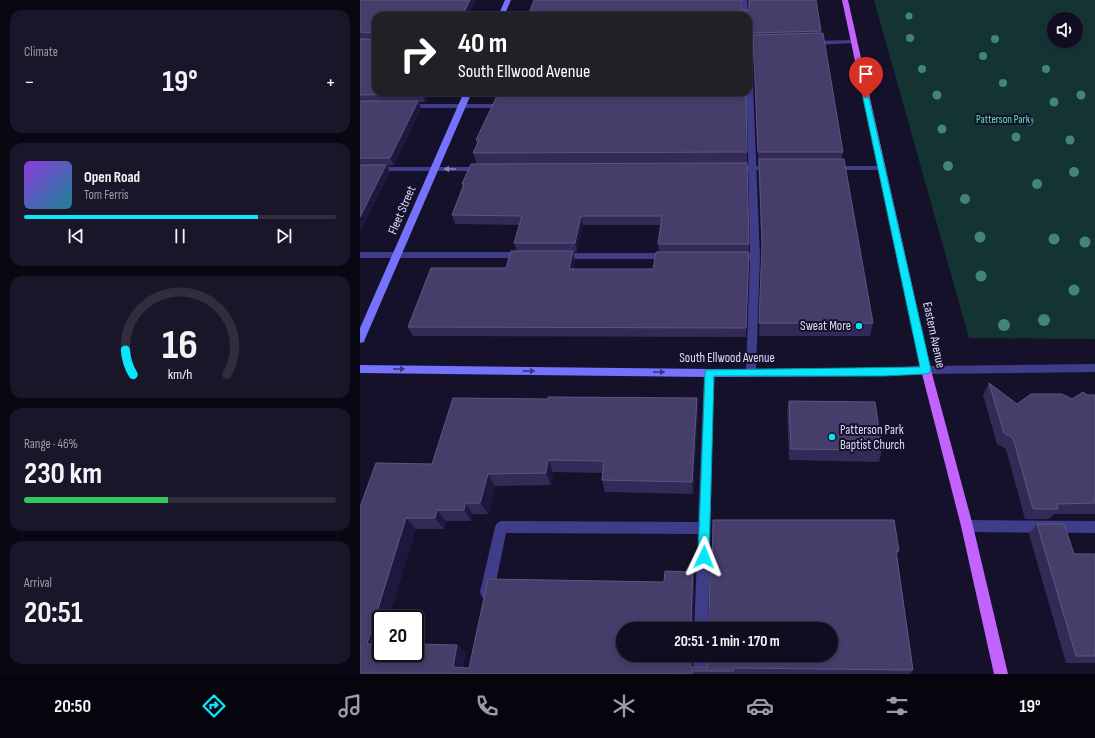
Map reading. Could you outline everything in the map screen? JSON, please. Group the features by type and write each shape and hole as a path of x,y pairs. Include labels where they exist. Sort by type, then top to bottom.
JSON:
{"main road":[{"name":"Eastern Avenue","path":"844,0 926,370 967,526 1001,674"}],"street":[{"path":"503,12 508,0"},
{"path":"744,0 745,12"},
{"path":"752,41 772,43"},
{"path":"803,43 854,42"},
{"name":"Fleet Street","path":"360,339 466,96"},
{"path":"751,96 755,256 751,372"},
{"path":"727,105 751,105"},
{"path":"399,106 515,106"},
{"path":"721,168 783,168"},
{"path":"821,168 882,168"},
{"path":"360,169 490,169"},
{"path":"360,255 532,256"},
{"path":"556,256 676,256"},
{"path":"723,256 755,256"},
{"name":"South Ellwood Avenue","path":"360,369 709,373 883,372 1095,368"},
{"path":"702,622 709,373"},
{"path":"967,526 1095,527"},
{"path":"484,604 501,527 704,528"},
{"path":"700,674 701,662"}],"green space":[{"name":"Patterson Park","path":"874,0 1095,0 1095,339 969,338"}],"building":[{"path":"360,0 470,0 464,12 372,12 372,33 360,32"},
{"path":"534,0 741,0 741,10 749,10 749,0 816,0 821,31 753,33 752,12 530,12"},
{"path":"823,33 843,152 758,152 753,35"},
{"path":"360,39 372,39 372,95 360,95"},
{"path":"497,96 746,96 747,152 473,153 479,140 476,140"},
{"path":"360,101 418,101 390,158 360,158"},
{"path":"759,159 844,159 873,323 759,323 762,244"},
{"path":"747,163 749,244 658,244 662,216 581,216 575,243 514,243 522,216 452,215 464,184 462,184 471,164"},
{"path":"360,165 386,165 360,217"},
{"path":"511,251 573,251 569,269 653,269 656,252 749,252 746,328 408,327 431,268 506,268"},
{"path":"989,383 1017,404 1031,394 1062,394 1072,399 1083,392 1087,395 1095,395 1095,503 1057,504 1058,509 1033,509 1013,438 1004,433"},
{"path":"453,398 697,398 692,482 602,480 604,461 548,460 546,473 488,474 480,503 465,503 464,510 437,510 435,518 406,518 378,610 372,610 372,628 367,644 372,644 372,662 424,662 424,644 457,645 453,667 469,668 488,579 664,582 665,571 693,572 691,620 693,622 616,622 616,662 691,662 691,667 707,668 707,662 838,662 838,622 707,622 709,620 710,573 712,573 713,520 894,520 899,551 896,551 913,670 733,668 734,671 692,671 692,674 360,673 360,507 376,463 432,464"},
{"name":"Patterson Park Baptist Church","path":"789,401 875,402 882,450 791,449"},
{"path":"1037,524 1064,524 1074,554 1095,554 1095,656 1076,656"}],"place":[{"name":"Sweat More","path":"859,326"},
{"name":"Patterson Park Baptist Church","path":"832,437"}],"route":[{"path":"704,557 709,373 883,372 926,370 866,98"}]}
